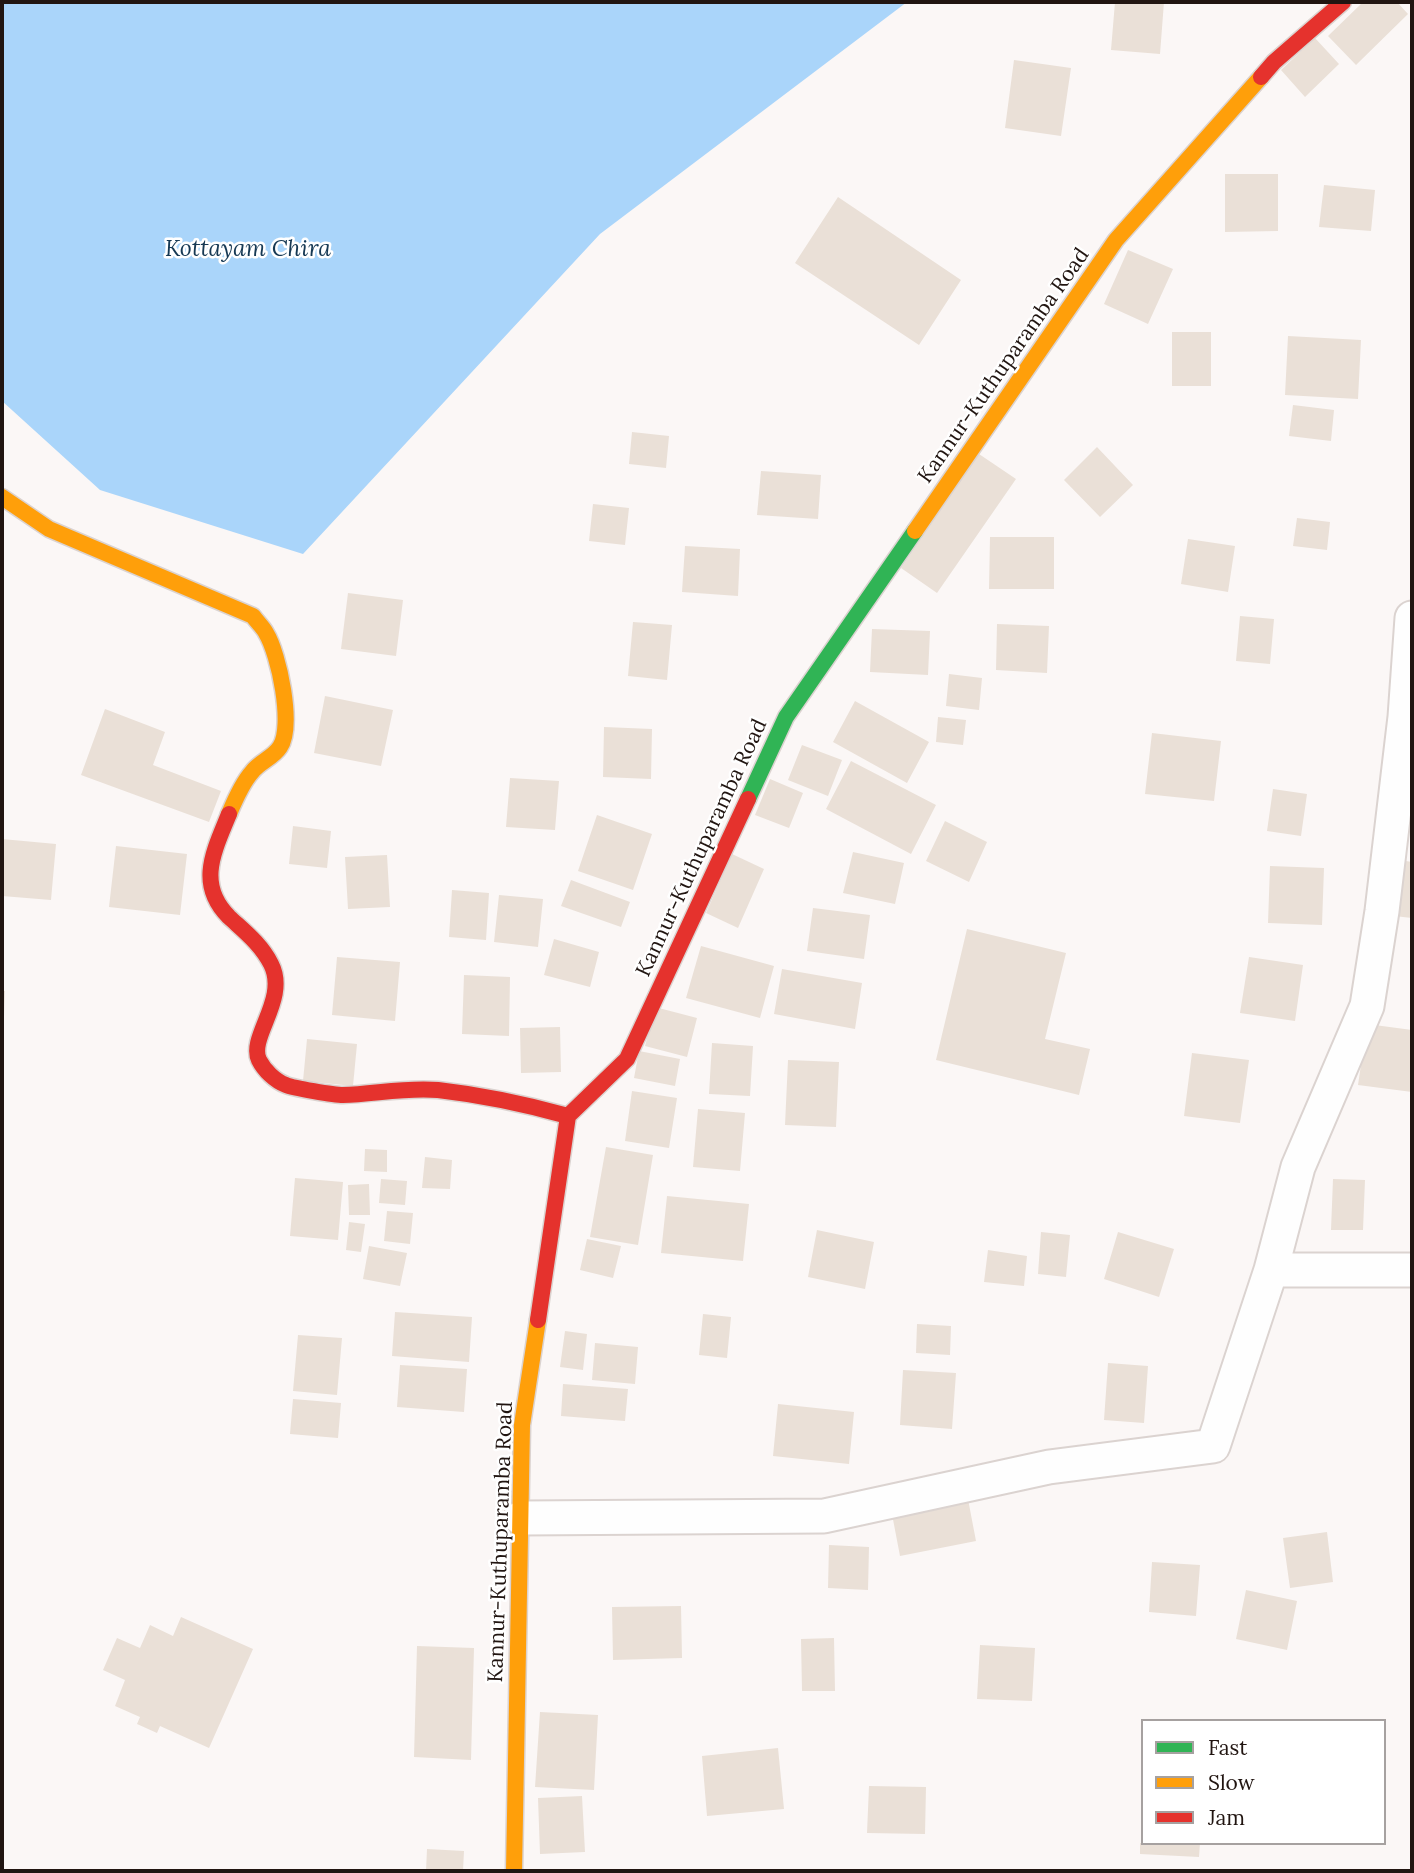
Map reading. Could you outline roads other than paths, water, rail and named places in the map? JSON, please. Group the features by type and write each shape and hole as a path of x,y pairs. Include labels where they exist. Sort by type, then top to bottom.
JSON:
{"main road":[{"name":"Kannur-Kuthuparamba Road","path":"514,1871 522,1425 568,1116 627,1059 786,717 1116,240 1274,62 1343,2"},
{"path":"2,498 49,529 253,615 267,634 278,662 282,685 286,712 284,734 281,746 252,771 230,811 214,851 209,883 215,901 249,934 271,964 276,981 274,999 259,1039 257,1057 265,1070 285,1085 341,1095 436,1090 521,1103 568,1116"}],"street":[{"path":"521,1518 824,1516 1049,1467 1213,1446 1271,1270 1298,1167 1367,1006 1405,717 1412,618"},
{"path":"1271,1270 1412,1270"}],"water":[{"name":"Kottayam Chira","path":"2,2 907,2 600,234 303,554 100,490 2,401"}]}
